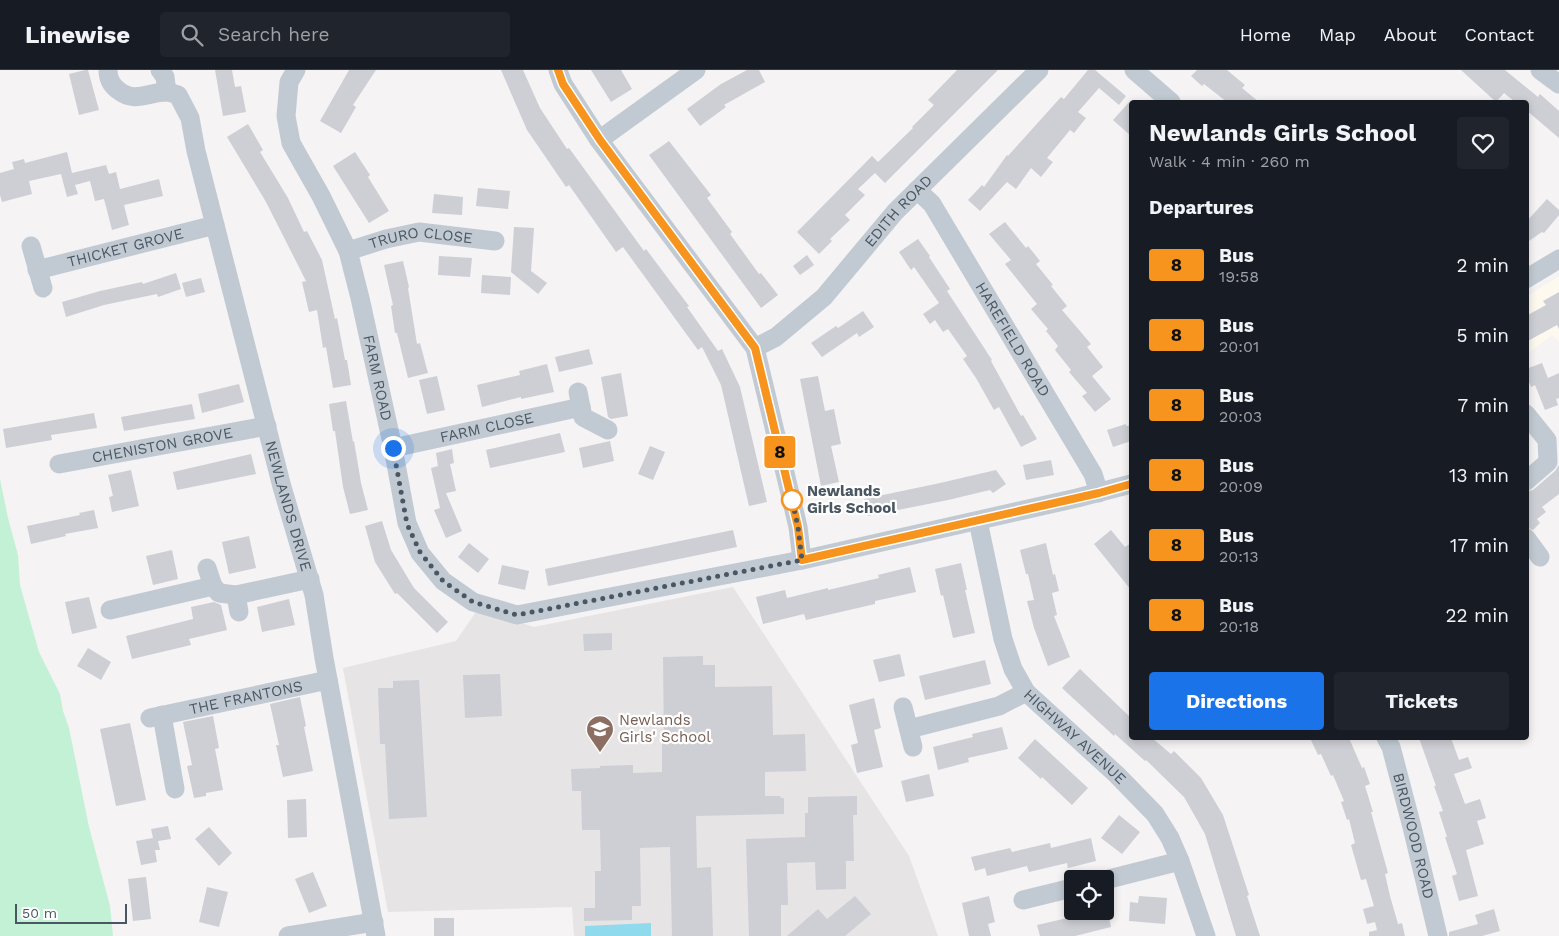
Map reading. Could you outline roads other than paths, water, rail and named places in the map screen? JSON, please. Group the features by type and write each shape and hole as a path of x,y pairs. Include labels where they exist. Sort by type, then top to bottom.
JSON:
{"street":[{"path":"108,70 108,77 114,87 124,96 138,98 167,92 165,77 160,70"},
{"name":"FARM ROAD","path":"296,70 289,82 286,116 291,143 321,196 348,251 393,448 407,524 420,552 443,581 473,602 517,615 802,560 978,521 1129,485"},
{"path":"558,70 563,84 600,140 755,348 798,527 802,560"},
{"path":"600,140 696,70"},
{"name":"EDITH ROAD","path":"755,348 776,337 824,297 895,212 1039,70"},
{"path":"1134,70 1170,100"},
{"path":"1540,70 1559,84"},
{"name":"NEWLANDS DRIVE","path":"167,92 178,95 190,118 196,151 282,487 314,594 328,680 375,929"},
{"name":"HAREFIELD ROAD","path":"918,190 932,204 1093,474 1099,493"},
{"name":"THICKET GROVE","path":"36,270 215,225"},
{"name":"TRURO CLOSE","path":"348,251 386,239 419,232 495,240"},
{"path":"31,246 36,270 43,288"},
{"path":"1529,277 1559,259"},
{"name":"FARM CLOSE","path":"393,448 580,400 583,417 608,430"},
{"path":"1529,418 1547,440 1548,462 1529,478"},
{"name":"CHENISTON GROVE","path":"59,464 267,426"},
{"name":"HIGHWAY AVENUE","path":"978,521 1003,640 1013,669 1026,692 1116,774 1155,814 1170,838 1180,861 1206,936"},
{"path":"1529,542 1540,557"},
{"path":"207,568 213,586 219,594 237,604 310,579"},
{"path":"109,610 213,586"},
{"name":"THE FRANTONS","path":"175,789 156,716 328,680"},
{"path":"909,729 999,706 1026,692"},
{"path":"903,707 913,747"},
{"name":"BIRDWOOD ROAD","path":"1387,740 1412,827 1438,936"},
{"path":"1114,878 1180,861"},
{"path":"1023,900 1064,890"},
{"path":"288,936 375,929"}],"water":[{"path":"651,923 651,936 585,936 585,926"}],"place":[{"name":"Newlands Girls School","path":"792,500"},
{"name":"Newlands Girls' School","path":"600,753"}]}
